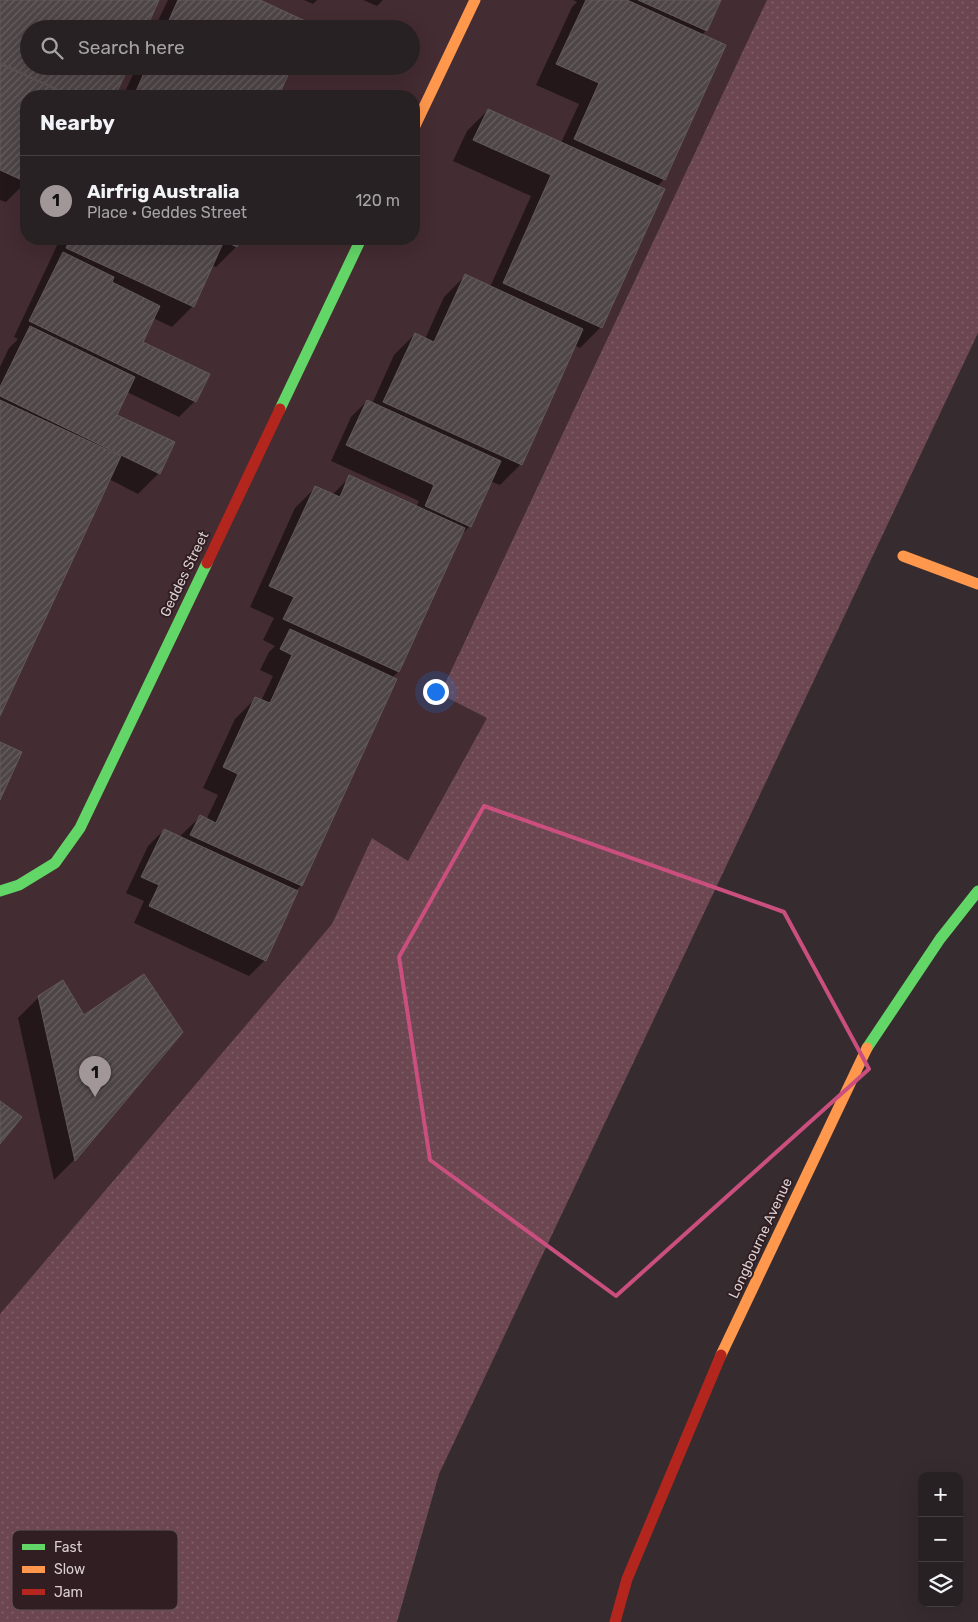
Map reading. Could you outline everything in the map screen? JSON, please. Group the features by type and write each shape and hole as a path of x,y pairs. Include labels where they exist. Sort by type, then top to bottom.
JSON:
{"street":[{"path":"420,115 475,0"},
{"name":"Geddes Street","path":"0,891 19,885 55,863 80,828 358,245"},
{"path":"903,556 978,584"},
{"name":"Longbourne Avenue","path":"615,1622 627,1579 707,1384 869,1043 940,939 978,891"}],"highlighted area":[{"path":"484,806 784,912 869,1069 616,1296 430,1160 399,957"}],"shaded area":[{"path":"0,0 767,0 440,693 487,718 408,861 372,838 332,924 0,1314"},
{"path":"767,0 978,0 978,333 439,1474 397,1622 0,1622 0,1314 332,924 372,838 408,861 487,718 440,694"}],"building":[{"path":"0,0 159,0 150,20 20,20 20,72 0,63"},
{"path":"178,0 260,0 303,20 169,20"},
{"path":"586,0 627,0 726,45 665,180 574,139 599,83 556,64"},
{"path":"638,0 721,0 707,31"},
{"path":"0,64 20,73 20,75 24,75 57,90 20,90 20,179 0,170"},
{"path":"26,75 125,75 118,90 59,90"},
{"path":"143,75 288,75 281,90 137,90"},
{"path":"488,109 665,189 602,328 503,283 551,175 473,140"},
{"path":"67,245 222,245 194,307 66,248"},
{"path":"63,252 114,277 112,282 160,306 143,342 210,374 196,402 29,321"},
{"path":"465,274 583,329 522,465 383,402 415,333 434,342"},
{"path":"30,326 135,377 117,415 175,442 160,474 0,396 0,387"},
{"path":"0,400 121,456 0,716"},
{"path":"367,400 501,461 471,527 425,506 434,485 346,445"},
{"path":"349,475 465,528 399,672 283,619 294,597 269,586 315,486 340,497"},
{"path":"290,629 397,679 302,886 190,835 200,815 216,823 238,774 223,767 255,697 270,703 292,655 280,649"},
{"path":"0,742 22,752 0,800"},
{"path":"164,829 298,891 266,961 149,906 159,885 141,877"},
{"path":"144,974 183,1032 75,1161 38,996 63,980 84,1015"},
{"path":"0,1101 22,1117 0,1144"}],"traffic: fast":[{"path":"280,409 358,245"},
{"path":"0,891 19,885 55,863 80,828 207,563"},
{"path":"867,1048 940,939 978,891"}],"traffic: slow":[{"path":"420,115 475,0"},
{"path":"903,556 978,584"},
{"path":"721,1355 867,1048"}],"traffic: jam":[{"path":"207,563 280,409"},
{"path":"615,1622 627,1579 721,1355"}],"place":[{"name":"Airfrig Australia","path":"95,1097"}]}
